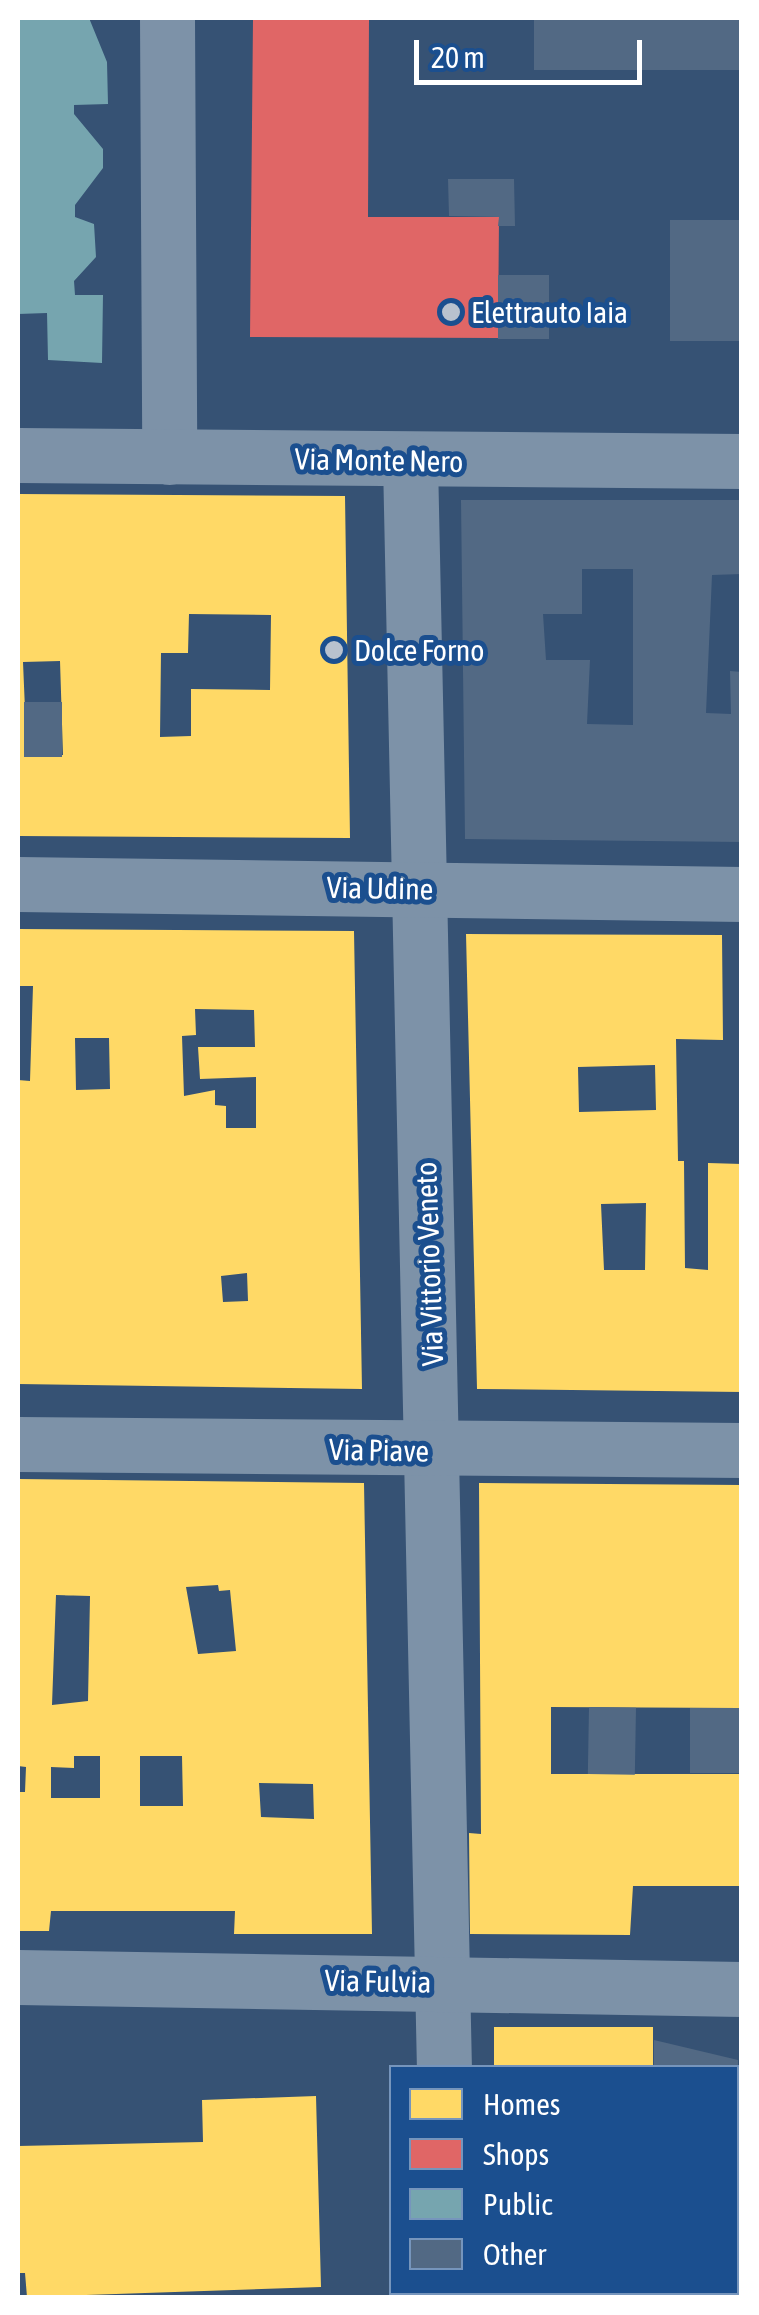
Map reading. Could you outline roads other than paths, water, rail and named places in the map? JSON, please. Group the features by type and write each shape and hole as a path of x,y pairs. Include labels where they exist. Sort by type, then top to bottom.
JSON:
{"street":[{"path":"168,18 168,457"},
{"name":"Via Monte Nero","path":"18,455 742,462"},
{"name":"Via Vittorio Veneto","path":"410,460 416,888 436,1452 444,2065"},
{"name":"Via Udine","path":"18,884 742,894"},
{"name":"Via Piave","path":"18,1444 436,1452 742,1450"},
{"name":"Via Fulvia","path":"18,1977 442,1981 741,1990"}],"place":[{"name":"Elettrauto Iaia","path":"451,312"},
{"name":"Dolce Forno","path":"334,650"}]}
